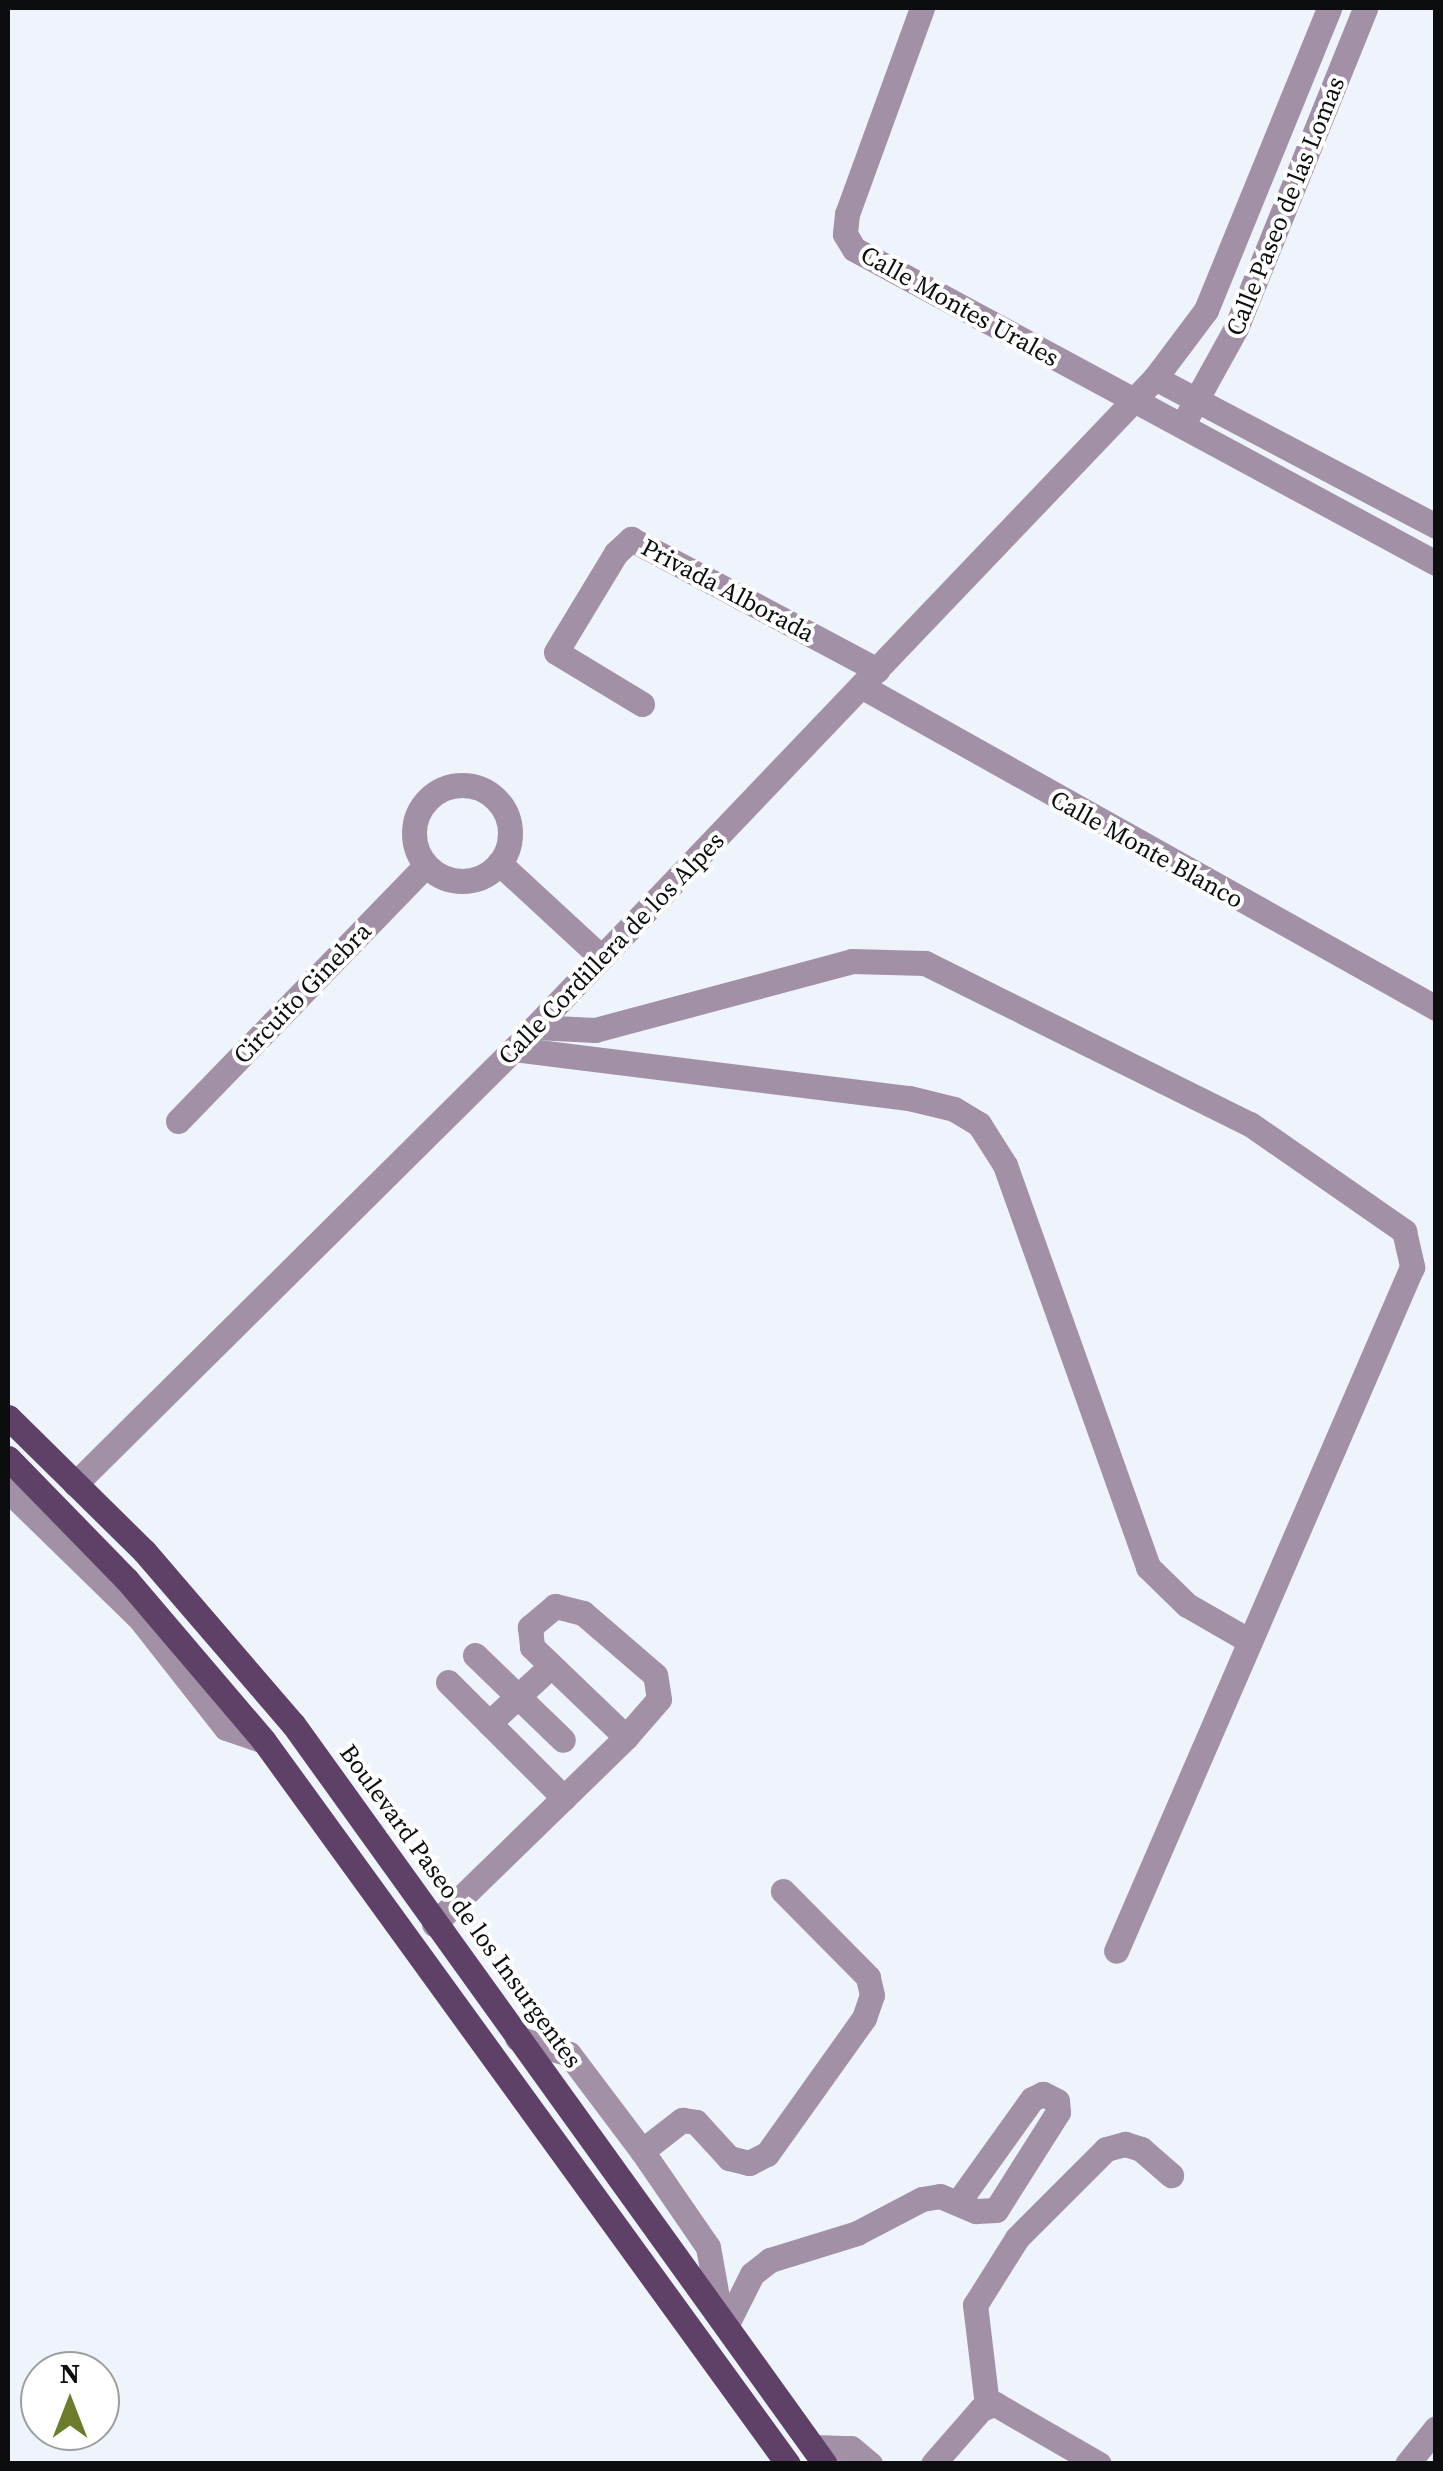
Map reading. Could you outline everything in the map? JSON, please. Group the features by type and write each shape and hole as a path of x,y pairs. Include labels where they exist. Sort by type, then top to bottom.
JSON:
{"main road":[{"name":"Boulevard Paseo de los Insurgentes","path":"8,1417 144,1551 292,1724 820,2456"},
{"path":"8,1458 128,1580 264,1741 788,2464"}],"street":[{"name":"Calle Montes Urales","path":"922,8 847,214 849,242 868,261 1134,399"},
{"name":"Calle Paseo de las Lomas","path":"1134,399 1156,378 1206,310 1329,8"},
{"name":"Calle Paseo de las Lomas","path":"1183,424 1199,402 1236,328 1365,8"},
{"path":"1156,378 1436,526"},
{"path":"1134,399 1436,562"},
{"name":"Calle Cordillera de los Alpes","path":"75,1484 514,1049 1134,399"},
{"name":"Privada Alborada","path":"642,704 556,652 616,552 632,539 869,678"},
{"name":"Calle Monte Blanco","path":"869,678 1436,1008"},
{"path":"456,786 484,790 504,810 510,837 499,863 468,880 449,879 426,865 416,849 415,821 430,797 456,786"},
{"path":"499,863 602,957"},
{"name":"Circuito Ginebra","path":"178,1121 426,865"},
{"path":"535,1027 595,1030 852,961 925,963 1250,1124 1404,1231 1412,1268 1116,1951"},
{"path":"514,1049 909,1098 954,1109 980,1124 1005,1166 1148,1567 1187,1605 1248,1640"},
{"path":"8,1490 141,1620 226,1728 264,1741"},
{"path":"434,1924 626,1737 659,1700 655,1675 583,1613 563,1605 530,1627 532,1647 626,1737"},
{"path":"475,1655 563,1740"},
{"path":"489,1723 551,1666"},
{"path":"448,1682 564,1798"},
{"path":"642,2151 682,2120 696,2122 728,2158 749,2163 767,2154 864,2018 872,1995 868,1977 783,1891"},
{"path":"517,2038 569,2054 642,2151 708,2246 723,2322"},
{"path":"723,2322 752,2274 770,2260 857,2234 922,2199 959,2201 976,2211 996,2210 1058,2112 1057,2101 1043,2094 1032,2099 959,2201"},
{"path":"933,2464 987,2406 975,2304 1017,2238 1106,2150 1125,2144 1141,2149 1171,2175"},
{"path":"987,2406 1011,2408 1099,2464"},
{"path":"1408,2464 1436,2428"},
{"path":"820,2456 851,2448 870,2464"}]}
